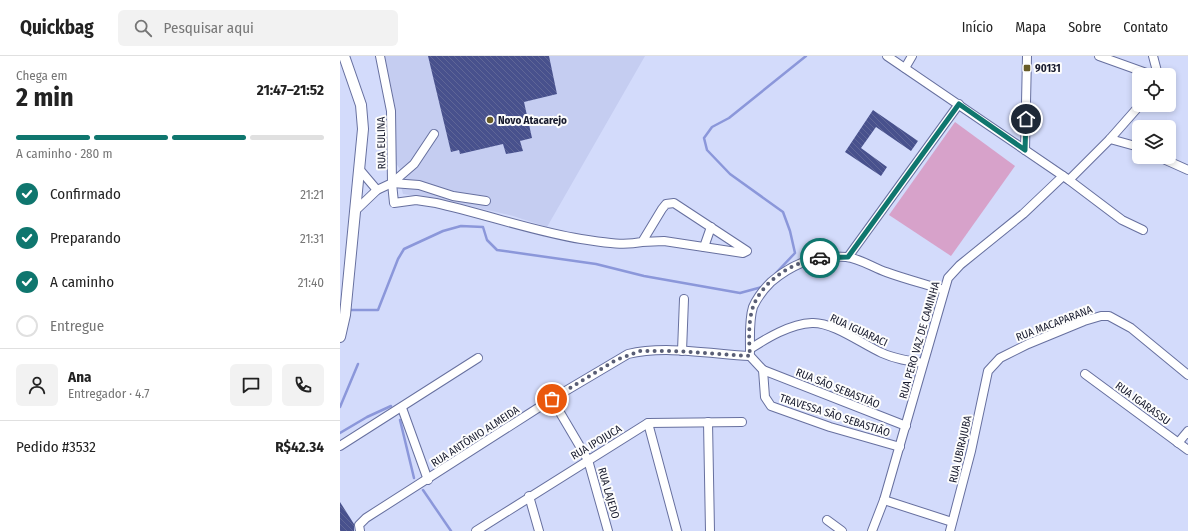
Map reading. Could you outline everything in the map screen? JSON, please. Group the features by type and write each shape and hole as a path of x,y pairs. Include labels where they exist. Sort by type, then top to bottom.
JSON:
{"main road":[{"path":"340,337 345,311 363,129 361,105 344,56"}],"street":[{"name":"RUA EULINA","path":"355,211 377,190 392,183 391,111 380,56"},
{"path":"887,56 1066,178 1122,220 1143,230"},
{"path":"905,68 912,56"},
{"path":"1025,150 1027,56"},
{"path":"1099,56 1132,68"},
{"path":"1153,56 1156,68"},
{"path":"848,257 959,104"},
{"name":"RUA PERO VAZ DE CAMINHA","path":"872,531 884,500 900,447 948,278 954,270 1066,178 1110,139 1134,112"},
{"path":"392,183 414,164 434,134"},
{"path":"1110,139 1132,145"},
{"path":"1175,164 1188,170"},
{"path":"360,170 377,190"},
{"path":"392,183 419,185 458,197 486,201"},
{"path":"392,183 394,203 416,200 436,203 553,234 609,243 631,244 664,241 743,253 747,250 674,203 666,204 642,242"},
{"path":"704,247 711,227"},
{"path":"763,370 750,353 753,308 768,286 787,270 801,262 820,258 848,257 885,272 944,290"},
{"path":"682,351 684,299"},
{"name":"RUA MACAPARANA","path":"988,371 1000,358 1028,344 1094,318 1109,316 1131,328 1188,375"},
{"name":"RUA IGUARACI","path":"750,353 782,332 812,323 830,327 862,344 897,359 923,363"},
{"name":"RUA ANTÔNIO ALMEIDA","path":"360,531 359,525 366,518 428,480 552,399 628,354 640,351 750,353"},
{"path":"340,446 402,408 478,358"},
{"name":"RUA SÃO SEBASTIÃO","path":"763,370 906,426"},
{"name":"TRAVESSA SÃO SEBASTIÃO","path":"763,370 766,397 771,406 845,432 900,447"},
{"name":"RUA UBIRAJUBA","path":"951,527 971,451 988,371"},
{"name":"RUA IGARASSU","path":"1085,374 1188,450"},
{"name":"RUA LAJEDO","path":"552,399 588,460 608,531"},
{"path":"402,408 428,480"},
{"path":"708,422 709,531"},
{"path":"677,531 648,423 742,422"},
{"name":"RUA IPOJUCA","path":"476,531 529,496 648,423"},
{"path":"1178,443 1188,431"},
{"path":"529,496 539,531"},
{"path":"884,500 951,527"},
{"path":"827,520 842,531"}],"shaded area":[{"path":"384,56 645,56 547,227 513,216 449,201 403,194 398,175 400,169 395,162 394,111"},
{"path":"955,122 1015,166 951,256 889,215"}],"building":[{"name":"Novo Atacarejo","path":"428,56 549,56 557,94 524,102 532,138 520,141 523,151 506,154 503,144 460,154 459,150 451,152"},
{"path":"873,110 918,141 911,151 876,127 861,148 887,167 881,176 845,152"},
{"path":"340,502 354,524 354,531 340,531"}],"waterway":[{"path":"775,274 795,253 790,231 783,212 730,174 707,150 704,138 712,127 729,118 806,56"},
{"path":"349,310 378,310 398,259 404,249 443,231 461,226 483,227 487,240 497,250 596,264 644,276 740,293 762,287"},
{"path":"340,407 358,364"},
{"path":"340,433 367,417 391,406"},
{"path":"400,420 414,478"},
{"path":"423,490 451,531"}],"way so far":[{"path":"552,399 616,360 628,354 640,351 657,350 750,356 750,332 753,308 762,292 778,276 795,265 813,258 820,258"}],"place":[{"name":"90131","path":"1027,68"},
{"name":"Novo Atacarejo","path":"490,120"}],"route":[{"path":"820,258 848,257 959,104 1025,150 1026,119"}]}
